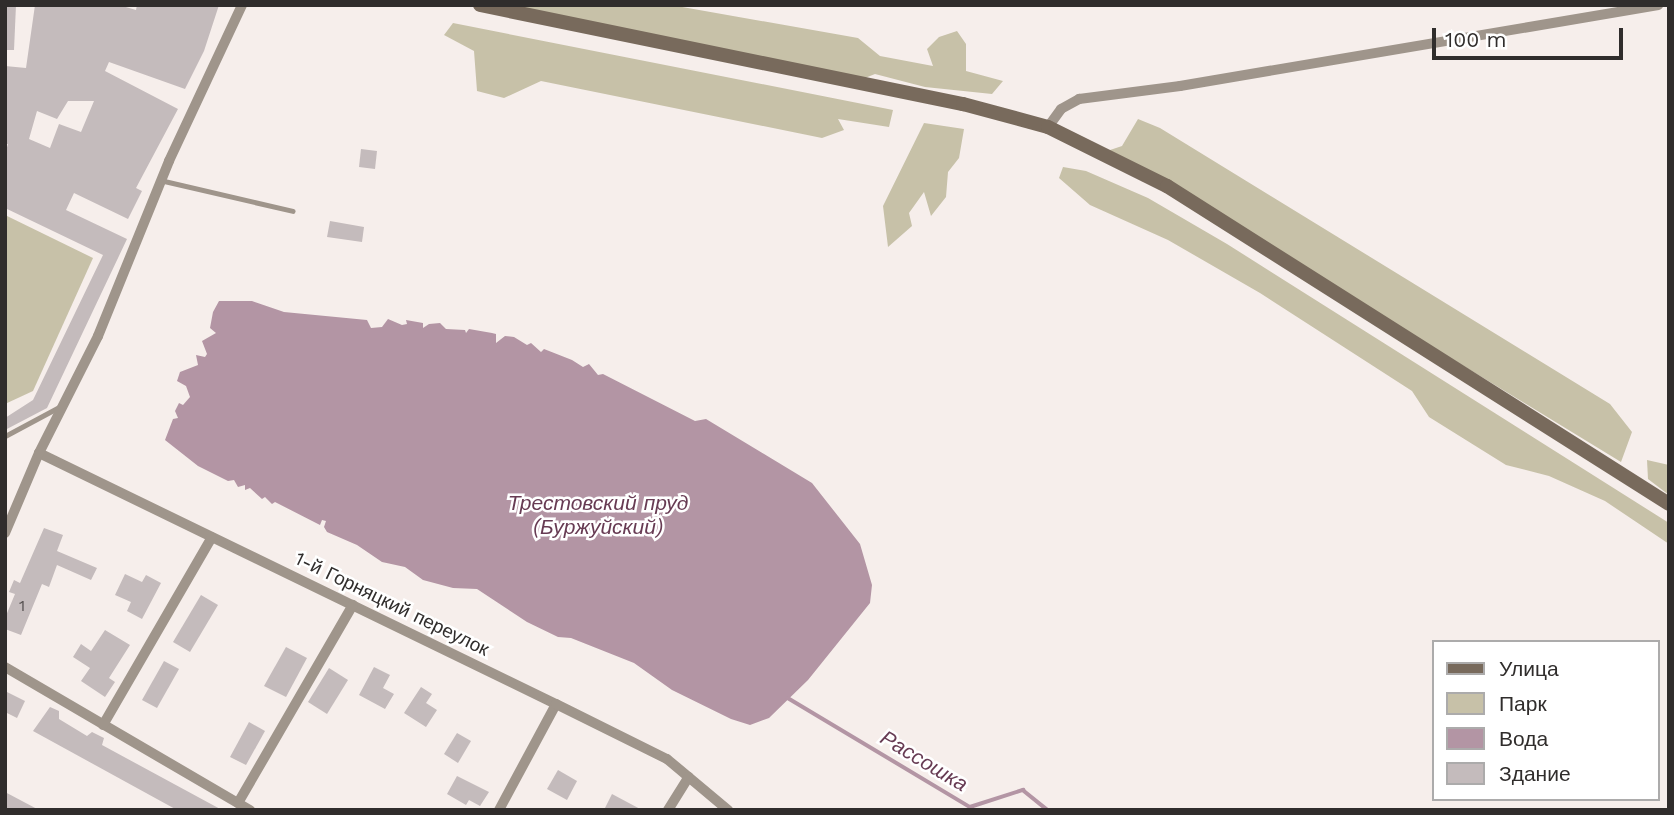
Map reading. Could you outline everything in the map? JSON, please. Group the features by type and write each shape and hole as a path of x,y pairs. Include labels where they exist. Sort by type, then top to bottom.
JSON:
{"street":[{"path":"5,533 39,453 66,404 164,181 169,162 242,5"},
{"path":"480,5 964,104 1048,127 1167,186 1669,504"},
{"path":"1048,127 1061,109 1079,99 1180,86 1658,5"},
{"name":"1-й Горняцкий переулок","path":"39,453 667,759 728,810"},
{"path":"103,725 212,537"},
{"path":"238,803 353,605"},
{"path":"5,667 250,810"},
{"path":"499,810 556,704"},
{"path":"668,810 689,777"}],"lane":[{"path":"164,181 293,211"},
{"path":"5,436 66,404"}],"green space":[{"path":"493,5 671,5 858,38 880,56 933,66 927,49 939,37 957,31 966,44 966,71 1003,81 992,94 925,87 875,74 860,80"},
{"path":"453,23 893,110 889,127 838,119 844,130 822,138 541,81 504,98 477,91 474,51 444,35"},
{"path":"1138,119 1160,128 1610,404 1632,432 1621,462 1154,177 1104,152 1122,146"},
{"path":"924,123 964,129 959,158 948,172 946,197 931,216 924,192 909,213 912,226 888,247 883,206"},
{"path":"1063,167 1086,171 1148,198 1227,244 1669,523 1669,544 1605,501 1549,476 1506,465 1429,417 1412,391 1260,293 1168,240 1090,205 1059,178"},
{"path":"5,215 93,258 33,391 5,404"},
{"path":"1647,460 1669,465 1669,495 1648,479"}],"water":[{"name":"Трестовский пруд (Буржуйский)","path":"219,301 252,301 284,312 367,320 371,328 382,327 388,319 402,325 407,324 406,320 423,323 423,328 429,324 440,323 446,329 465,330 466,333 469,329 496,334 496,343 505,336 514,337 527,345 531,343 541,352 544,349 583,367 589,364 598,375 603,374 695,421 706,419 812,483 860,544 872,585 870,603 808,680 769,718 750,725 731,719 672,690 634,663 571,638 558,637 527,622 477,589 453,588 423,580 405,567 382,562 357,545 327,532 324,527 326,521 322,520 320,525 275,502 272,504 265,497 262,499 250,488 245,490 245,485 238,487 234,480 228,481 198,466 165,440 173,419 178,418 175,411 179,403 183,405 190,397 186,386 177,381 180,372 198,365 196,355 205,357 207,354 202,341 216,333 210,328 213,312"}],"building":[{"path":"5,5 16,5 14,50 5,50"},
{"path":"35,5 119,5 136,10 137,5 219,5 204,51 185,89 109,62 105,71 178,109 136,188 142,191 128,219 74,193 66,210 127,239 47,408 5,430 5,418 33,400 103,255 5,208 5,154 8,144 5,144 5,66 26,68","holes":["68,101 94,101 81,132 59,124 50,148 29,139 37,111 57,119"]},
{"path":"361,149 377,151 375,169 359,167"},
{"path":"330,221 364,227 362,242 327,237"},
{"path":"44,528 63,535 57,551 97,568 91,580 57,565 49,587 42,584 21,635 5,629 5,618 15,594 9,592 14,580 20,583"},
{"path":"125,574 142,582 146,575 161,583 142,619 127,611 131,602 115,595"},
{"path":"201,595 218,605 190,652 173,642"},
{"path":"105,630 130,645 109,678 115,682 105,697 81,681 90,668 73,657 81,644 91,651"},
{"path":"286,647 307,658 286,697 264,686"},
{"path":"164,661 179,669 157,708 142,700"},
{"path":"374,667 390,675 383,688 394,694 385,709 359,695"},
{"path":"329,668 348,680 327,714 308,702"},
{"path":"421,687 432,694 426,703 437,710 426,727 404,713"},
{"path":"5,691 25,701 17,718 5,712"},
{"path":"50,707 59,711 59,719 87,736 92,732 104,738 102,745 222,810 177,810 33,731"},
{"path":"249,722 265,731 246,765 230,757"},
{"path":"457,733 471,741 458,763 444,754"},
{"path":"558,770 577,781 567,800 547,789"},
{"path":"457,776 489,792 480,806 469,800 466,805 447,794"},
{"path":"5,792 39,810 5,810"},
{"path":"612,794 642,810 604,810"}],"waterway":[{"name":"Рассошка","path":"788,698 970,807 1023,790 1048,810"}]}
